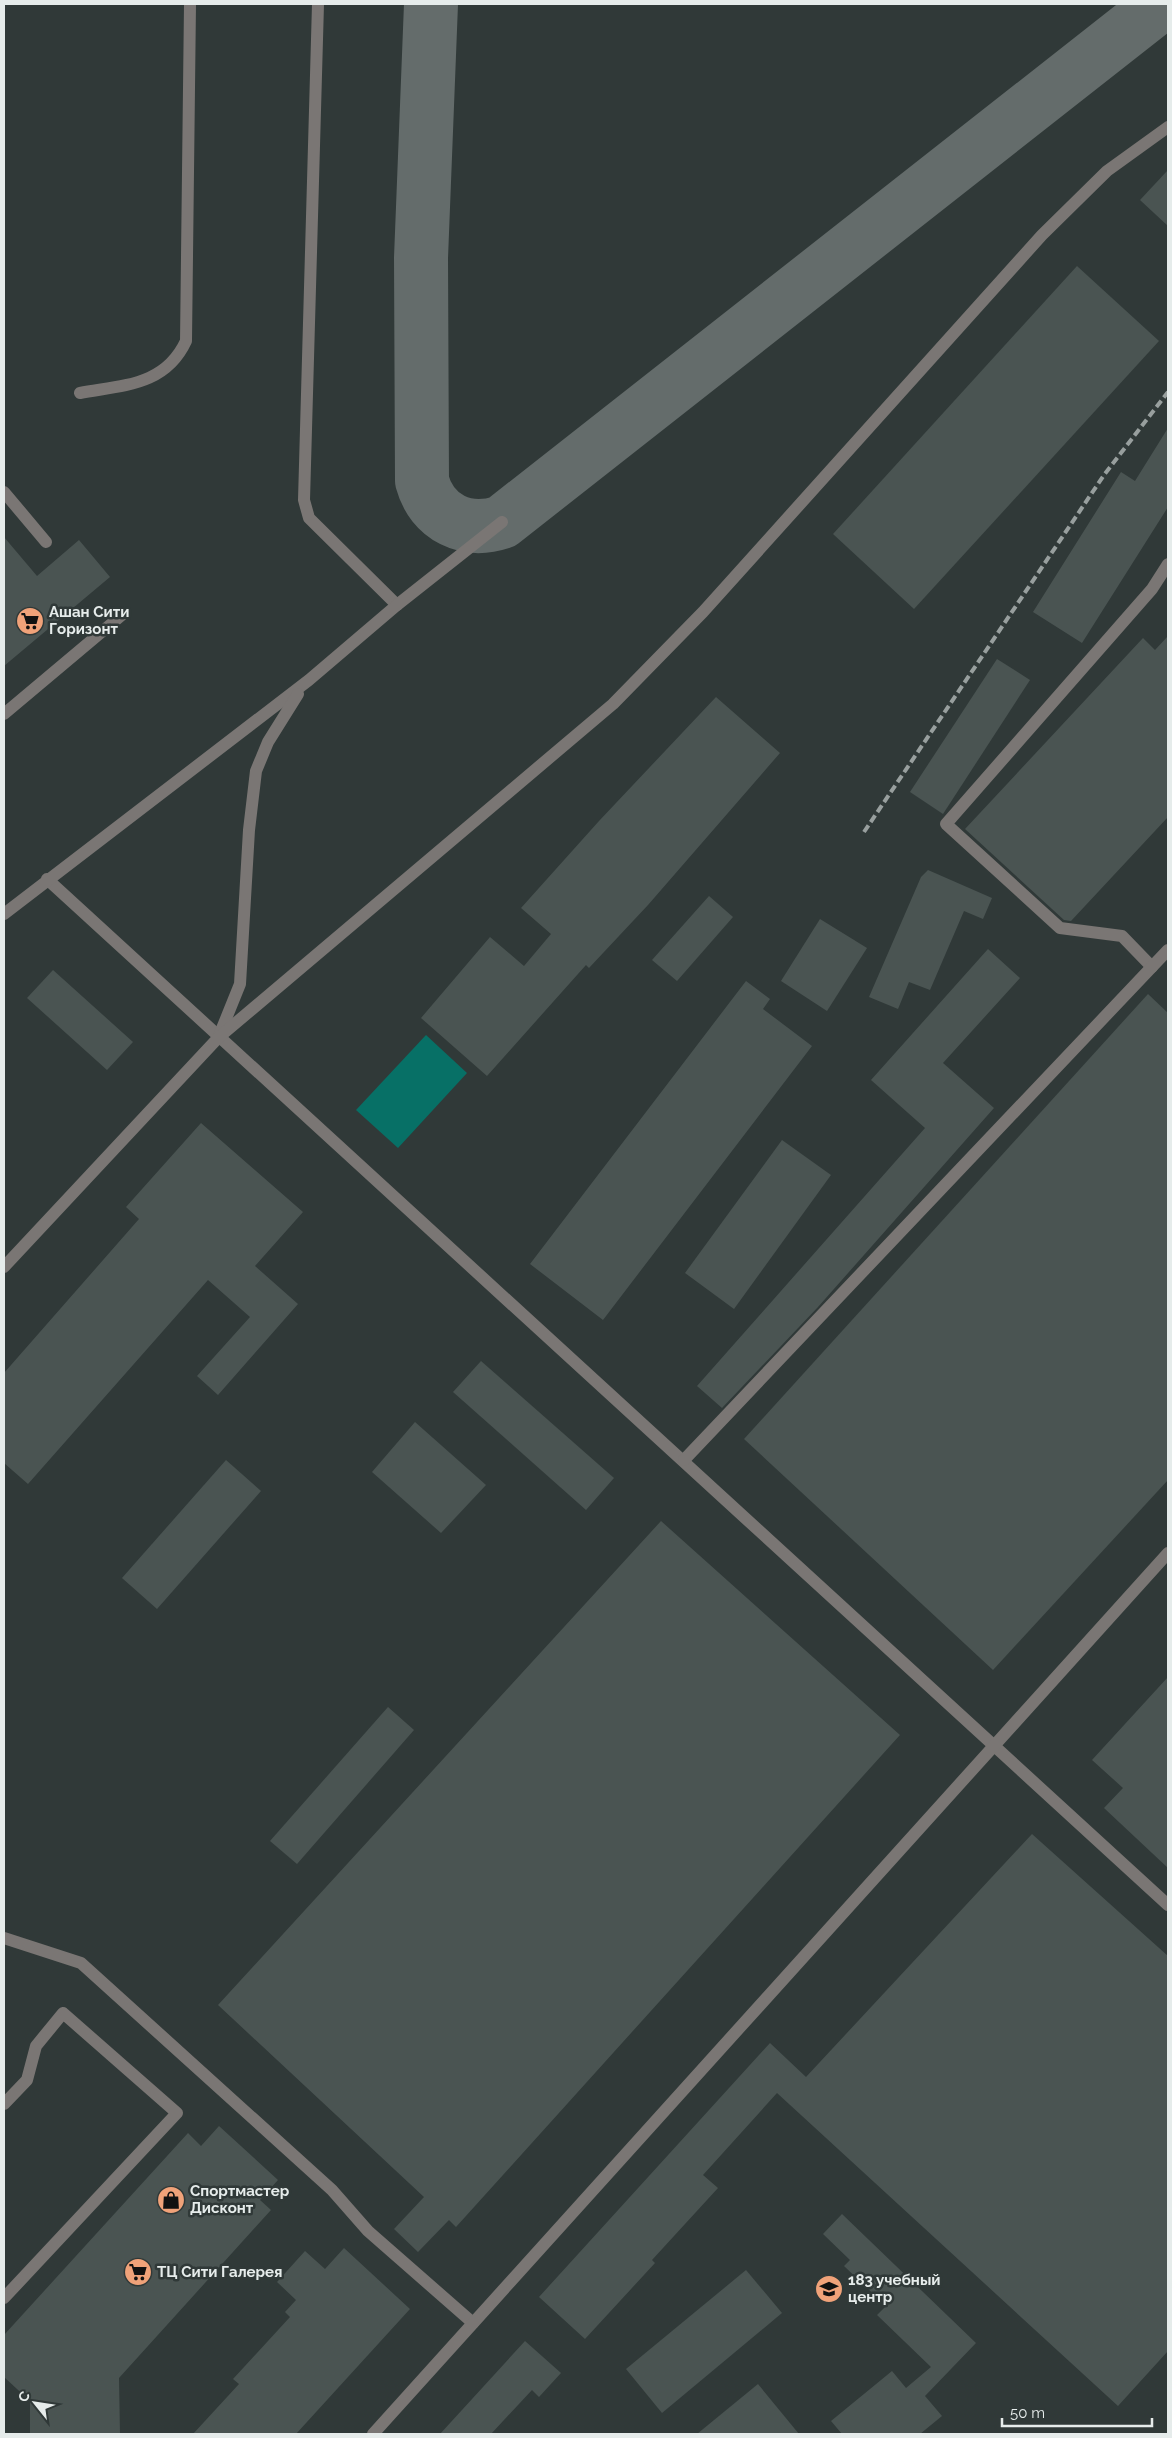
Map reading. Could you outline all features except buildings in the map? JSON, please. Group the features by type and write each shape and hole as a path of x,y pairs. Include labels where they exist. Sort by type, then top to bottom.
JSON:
{"lane":[{"path":"80,393 121,386 150,377 166,369 178,357 186,341 190,4"},
{"path":"318,4 304,500 309,518 397,605"},
{"path":"4,1266 218,1038 613,704 703,612 1042,235 1107,171 1168,127"},
{"path":"4,492 46,542"},
{"path":"4,914 46,879 309,680 397,605 502,522"},
{"path":"1152,967 1122,936 1060,928 946,824 1152,589 1168,564"},
{"path":"4,714 123,614"},
{"path":"218,1038 240,984 249,830 256,771 268,742 288,707 309,680"},
{"path":"46,879 218,1038 684,1460 1168,1905"},
{"path":"684,1460 1168,950"},
{"path":"373,2434 1168,1553"},
{"path":"4,1938 81,1963 332,2190 368,2231 473,2324"},
{"path":"4,2104 27,2080 36,2046 63,2013 178,2113 4,2298"}],"green space":[{"path":"426,1035 467,1073 398,1148 356,1110"}],"taxiway":[{"path":"431,4 421,258 422,481 427,494 442,513 452,520 476,526 502,522 1161,4"}],"railway":[{"path":"864,832 1104,475 1168,392"}],"place":[{"name":"Ашан Сити Горизонт","path":"30,621"},
{"name":"Спортмастер Дисконт","path":"171,2200"},
{"name":"ТЦ Сити Галерея","path":"138,2272"},
{"name":"183 учебный центр","path":"829,2289"}]}
